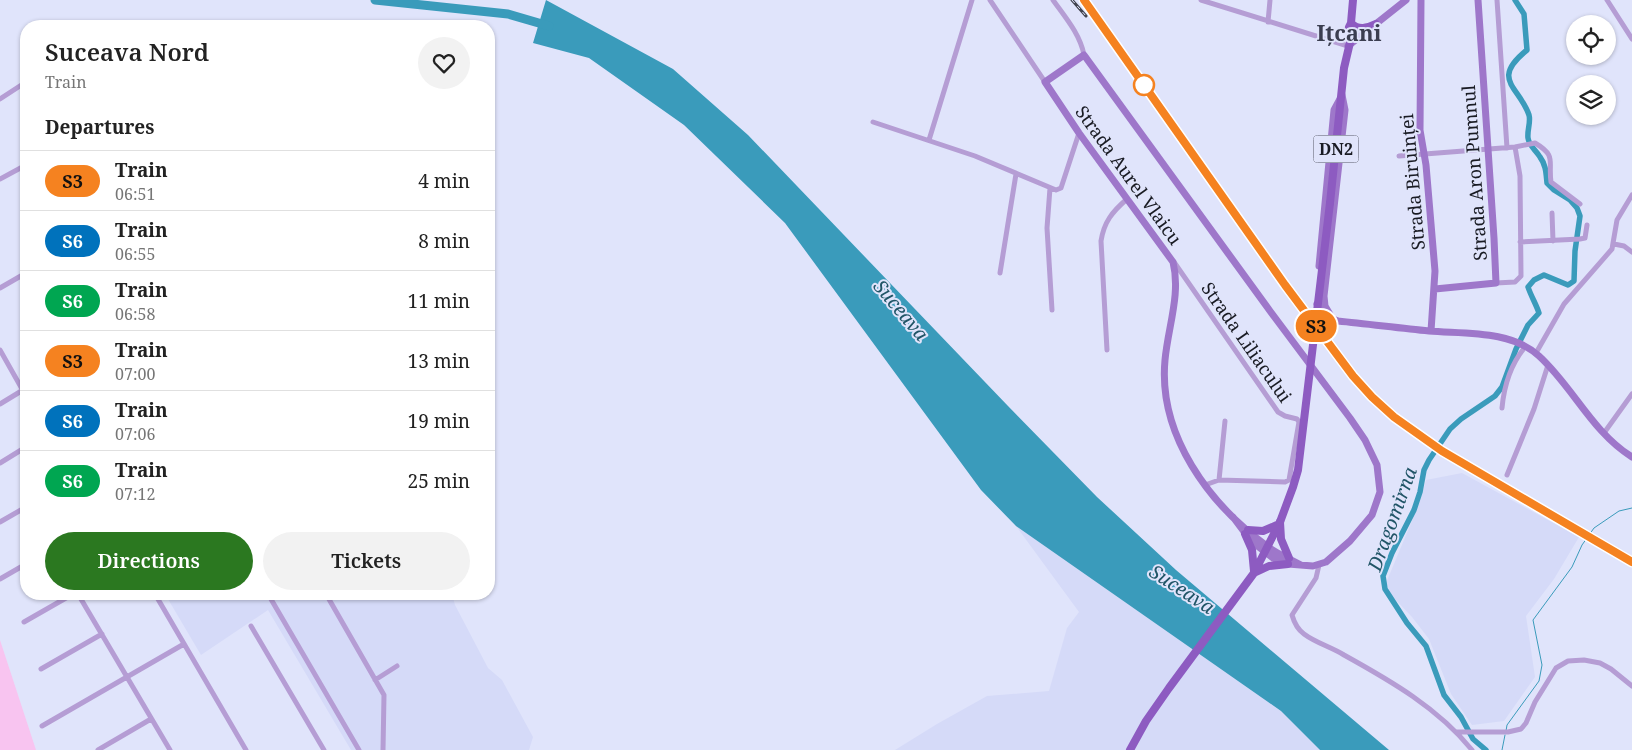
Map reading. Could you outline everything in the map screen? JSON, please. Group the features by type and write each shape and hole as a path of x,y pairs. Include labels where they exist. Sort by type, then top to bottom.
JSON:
{"main road":[{"name":"DN2","path":"1130,750 1169,688 1254,573 1280,522 1294,487 1298,470 1348,46 1347,33 1351,23 1353,0"},
{"path":"1351,23 1356,28 1376,24"},
{"path":"1280,522 1281,539 1289,561 1265,567 1254,573 1253,556 1247,532 1267,530 1280,522"}],"street":[{"path":"929,140 972,0"},
{"name":"Strada Aurel Vlaicu","path":"990,0 1079,133 1173,262 1176,287 1167,345 1164,381 1174,426 1191,465 1205,485 1247,532 1266,549 1289,561"},
{"path":"1053,0 1076,33 1082,44 1084,55 1350,418 1373,454 1380,480 1380,492 1375,508 1368,520 1339,552 1326,562 1319,565 1300,565 1289,561"},
{"path":"1201,0 1348,46 1406,0"},
{"path":"1268,22 1270,0"},
{"name":"Strada Biruinței","path":"1421,0 1420,130 1436,271 1431,331"},
{"name":"Strada Aron Pumnul","path":"1435,289 1496,283 1478,0"},
{"path":"1497,0 1507,148"},
{"path":"1607,0 1630,32 1632,39"},
{"path":"1045,82 1084,55"},
{"path":"0,99 20,86"},
{"path":"1342,95 1334,110 1316,297 1317,305 1321,310 1332,319 1338,321 1483,335 1524,346 1536,353 1548,365 1604,433 1618,447 1632,457"},
{"path":"1338,321 1328,311 1324,296 1345,110 1342,95"},
{"path":"873,122 975,156 1056,190 1061,188 1079,133"},
{"path":"1399,156 1507,148 1534,143 1547,150 1549,154 1551,182 1580,204"},
{"path":"1496,283 1515,282 1520,276 1520,176 1515,147"},
{"path":"0,179 20,168"},
{"path":"1000,273 1016,174"},
{"path":"1050,188 1047,228 1052,310"},
{"path":"1536,353 1564,304 1609,253 1614,244 1617,220 1630,202 1632,195"},
{"path":"1107,350 1101,241 1104,224 1127,199"},
{"path":"1552,212 1553,242"},
{"path":"1520,242 1553,242 1585,238 1586,225"},
{"path":"1614,244 1624,246 1632,252"},
{"name":"Strada Liliacului","path":"1173,262 1278,412 1297,419 1299,422 1289,480 1285,482 1219,480 1205,485"},
{"path":"0,288 20,276"},
{"path":"1502,408 1505,385 1516,358 1524,346"},
{"path":"0,350 20,384"},
{"path":"1507,475 1534,409 1548,365"},
{"path":"1604,433 1632,394"},
{"path":"0,404 20,395"},
{"path":"1219,480 1225,421"},
{"path":"0,463 20,451"},
{"path":"0,522 20,510"},
{"path":"1319,565 1316,578 1292,614 1298,628 1311,638 1384,677 1422,703 1457,732 1472,750"},
{"path":"0,579 20,567"},
{"path":"24,622 62,600"},
{"path":"82,600 170,750"},
{"path":"158,600 246,750"},
{"path":"272,600 359,750"},
{"path":"329,600 385,700 383,750"},
{"path":"251,626 324,750"},
{"path":"41,669 102,634"},
{"path":"42,726 184,644"},
{"path":"1457,732 1505,732 1521,729 1556,668 1568,661 1584,660 1600,663 1611,669 1632,686"},
{"path":"375,680 397,666"},
{"path":"98,750 152,719"}],"shaded area":[{"path":"1462,473 1579,537 1554,579 1526,616 1535,677 1504,721 1472,725 1451,694 1429,639 1392,596 1386,583 1419,504 1426,480"},
{"path":"1016,526 1281,711 1320,750 895,750 987,696 1049,691 1067,628 1079,612"},
{"path":"169,600 454,600 488,668 502,680 533,737 529,750 351,750 268,610 201,655"},
{"path":"0,640 36,750 0,750"}],"water":[{"path":"546,0 673,69 748,135 1097,497 1176,570 1389,750 1320,750 1281,711 1016,526 981,490 785,223 684,125 589,58 533,43"}],"waterway":[{"name":"Suceava","path":"375,0 508,14 549,26"},
{"name":"Dragomirna","path":"1486,750 1473,739 1461,717 1444,695 1426,646 1407,623 1385,589 1383,576 1392,553 1414,510 1424,470 1429,460 1450,429 1461,419 1495,396 1502,387 1516,349 1528,325 1539,313 1528,287 1534,280 1544,275 1568,285 1574,281 1575,251 1580,216 1577,208 1570,200 1547,183 1543,163 1529,141 1529,115 1525,105 1510,83 1510,69 1516,60 1527,50 1524,14 1515,0"},
{"path":"1506,731 1507,725 1539,681 1542,665 1533,620 1572,567 1582,545 1594,528 1619,511 1632,508"},
{"path":"1502,750 1505,735"}],"railway":[{"path":"1072,0 1086,16"},
{"path":"1084,0 1285,285 1353,376 1372,397 1394,417 1442,451 1632,562"}],"train":[{"name":"S3","path":"1084,0 1285,285 1353,376 1372,397 1394,417 1442,451 1632,562"}],"district":[{"name":"Ițcani","path":"1349,32"}]}
